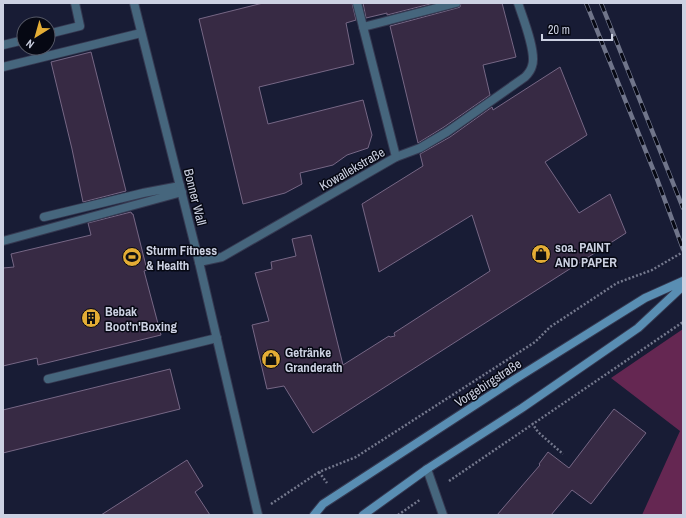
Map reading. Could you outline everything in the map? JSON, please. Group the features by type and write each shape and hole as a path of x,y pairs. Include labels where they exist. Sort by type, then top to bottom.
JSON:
{"main road":[{"name":"Vorgebirgstraße","path":"314,515 323,504 512,381 645,298 683,281"},
{"path":"363,515 427,469 522,408 638,328 683,286"}],"street":[{"path":"56,32 80,26 75,3"},
{"name":"Bonner Wall","path":"134,3 199,262 258,514"},
{"name":"Kowallekstraße","path":"199,262 222,257 396,157 357,3"},
{"path":"363,27 456,3"},
{"path":"396,157 420,148 447,132 525,77 529,72 532,66 533,52 518,3"},
{"path":"3,66 141,33"},
{"path":"3,46 16,42"},
{"path":"44,218 143,193 181,189"},
{"path":"3,241 181,189"},
{"path":"48,380 216,338"},
{"path":"427,469 443,515"}],"path":[{"path":"258,514 319,472 356,457 522,351 535,342 550,327 617,283 652,270 683,252"},
{"path":"398,515 683,322"},
{"path":"538,432 563,454"}],"shaded area":[{"path":"683,329 683,515 642,515 680,431 611,378"}],"building":[{"path":"263,3 352,3 356,20 346,23 354,64 259,87 268,124 363,100 372,135 368,148 347,155 333,165 300,173 302,184 285,193 243,204 199,19"},
{"path":"363,3 434,3 387,15 387,13 366,18"},
{"path":"461,3 502,3 516,57 483,65 490,95 418,143 390,26 457,8 460,7"},
{"path":"91,52 126,191 83,202 51,62"},
{"path":"560,67 587,135 545,162 579,213 610,194 626,233 313,433 284,386 267,389 252,325 269,321 255,273 272,269 271,262 296,256 292,239 311,235 343,365 389,336 395,336 394,333 490,271 472,215 379,272 362,204 423,166 420,154 450,137 492,107 493,110"},
{"path":"131,212 133,214 147,270 144,271 161,335 38,365 37,358 3,366 3,268 14,267 11,254 91,235 88,223"},
{"path":"170,369 180,409 3,453 3,410"},
{"path":"614,409 646,433 591,504 572,490 551,515 497,515 540,465 539,464 548,452 569,468"},
{"path":"187,460 203,486 195,492 210,515 101,515"}],"railway":[{"path":"586,3 657,179 683,249"},
{"path":"601,3 683,208"}],"place":[{"name":"soa. PAINT AND PAPER","path":"541,254"},
{"name":"Sturm Fitness & Health","path":"132,257"},
{"name":"Bebak Boot'n'Boxing","path":"91,318"},
{"name":"Getränke Granderath","path":"271,359"}]}
